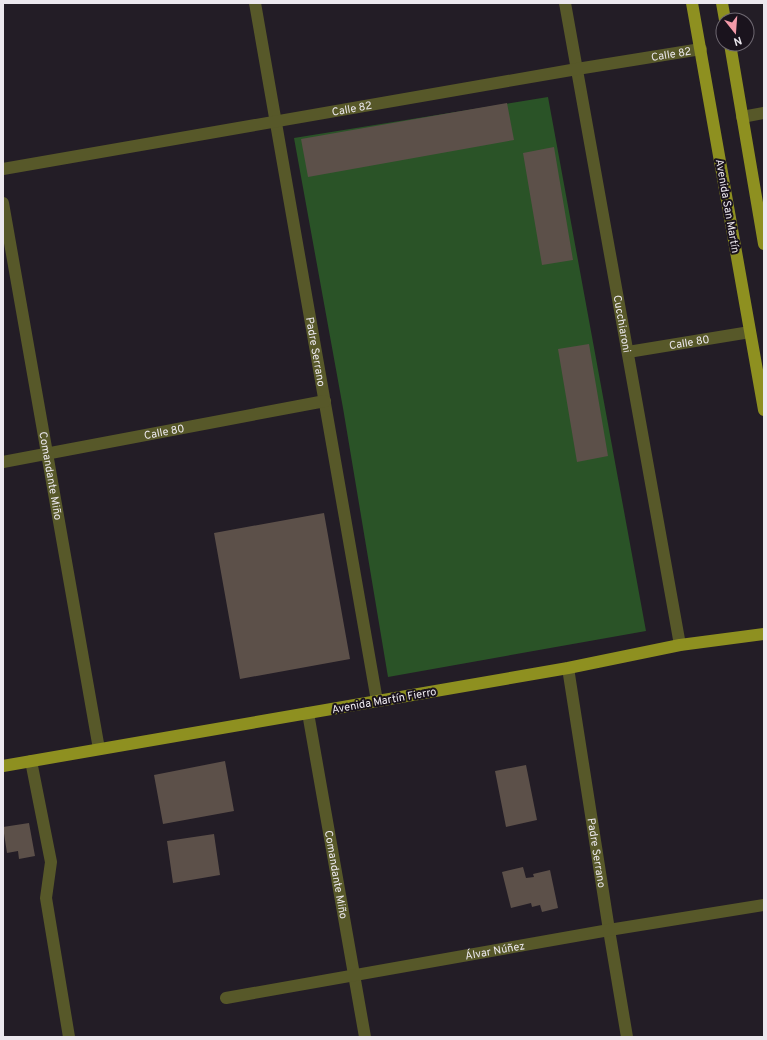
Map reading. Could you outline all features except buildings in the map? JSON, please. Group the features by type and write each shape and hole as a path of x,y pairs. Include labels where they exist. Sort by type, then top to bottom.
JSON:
{"main road":[{"name":"Avenida San Martín","path":"692,3 764,410"},
{"path":"731,52 764,244"},
{"name":"Avenida Martín Fierro","path":"3,766 568,668 680,645 764,634"}],"street":[{"name":"Padre Serrano","path":"255,3 377,701"},
{"name":"Cucchiaroni","path":"565,3 680,645"},
{"name":"Calle 82","path":"3,169 577,69 701,49"},
{"path":"742,117 764,113"},
{"name":"Comandante Miño","path":"3,203 98,749"},
{"name":"Calle 80","path":"628,352 750,332"},
{"name":"Calle 80","path":"3,462 325,401"},
{"name":"Padre Serrano","path":"568,668 627,1037"},
{"name":"Comandante Miño","path":"308,713 365,1037"},
{"path":"31,761 51,862 46,898 69,1037"},
{"name":"Álvar Núñez","path":"226,998 609,930 764,905"}],"green space":[{"path":"548,97 646,631 388,677 343,408 294,138"}]}
